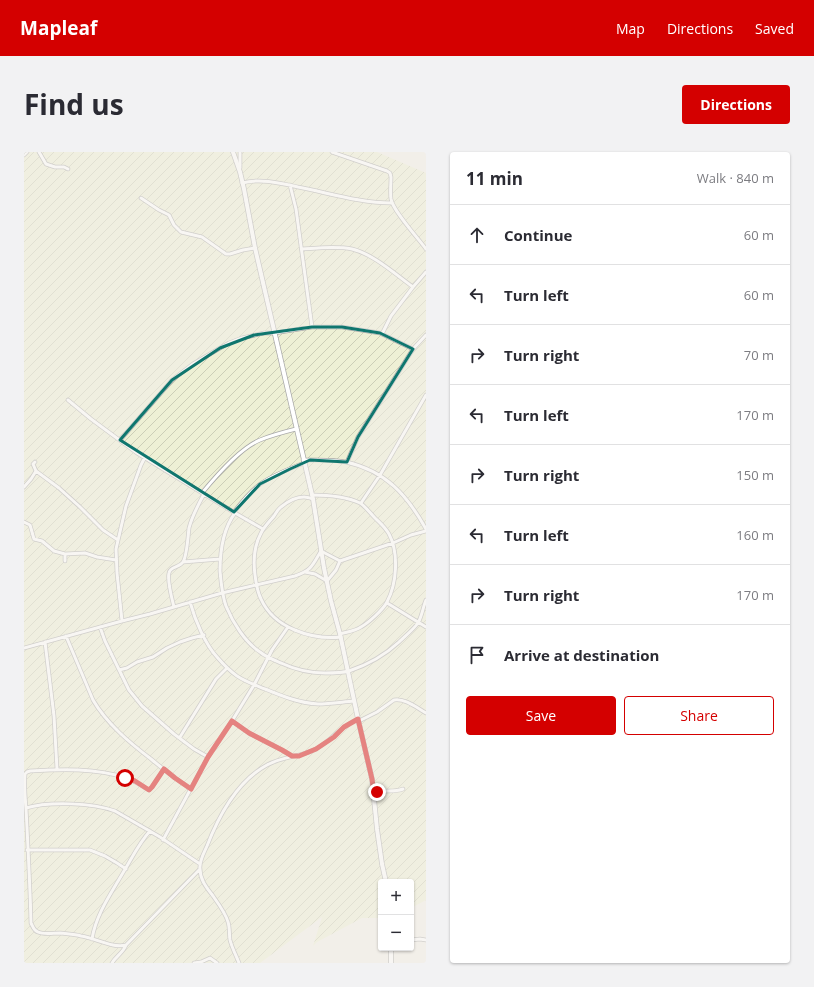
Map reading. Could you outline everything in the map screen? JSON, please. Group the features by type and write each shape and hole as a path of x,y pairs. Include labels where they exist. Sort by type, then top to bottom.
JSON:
{"street":[{"path":"24,155 27,152"},
{"path":"39,152 46,164 68,169"},
{"path":"233,152 240,172 255,248 312,497 331,601 341,636 372,779 380,850 385,879"},
{"path":"240,152 240,172"},
{"path":"332,152 390,173 392,203 400,216 426,249"},
{"path":"242,183 267,181 368,202 392,203"},
{"path":"290,185 296,209 312,327"},
{"path":"140,198 169,215 174,226 182,232 202,238 226,254 255,248"},
{"path":"302,249 334,247 352,250 373,259 413,287"},
{"path":"382,334 391,316 426,272"},
{"path":"120,440 172,380 193,364 229,343 242,338 264,333 274,333 312,327 342,326 382,334 413,349"},
{"path":"347,462 358,437 413,349 426,335"},
{"path":"361,503 380,475 426,395"},
{"path":"68,400 127,446 263,529"},
{"path":"422,403 426,406"},
{"path":"183,562 189,528 203,493 216,476 245,449 259,440 296,429"},
{"path":"122,621 116,549 126,506 145,457"},
{"path":"321,551 340,561 426,530 408,500 396,488 380,475 347,462 323,460 304,461 260,484 240,505 230,520 221,548 220,580 226,606 233,621 252,646 268,657 303,671 318,673 349,671 372,661 390,650 418,622 426,600"},
{"path":"34,462 33,464 36,471 59,488 103,530 118,540"},
{"path":"24,487 36,471"},
{"path":"329,495 342,497 361,503 383,525 393,543 395,577 387,603 374,617 360,628 341,636 331,638 298,632 288,627 267,609 256,584 254,554 261,532 281,507 292,500 312,497 329,495"},
{"path":"24,522 30,525 34,539 42,540 54,550 64,554 85,553 97,557 116,560"},
{"path":"25,648 222,593 305,572 311,567 321,551"},
{"path":"64,554 65,561"},
{"path":"174,607 168,576 171,569 183,562 220,559"},
{"path":"327,581 336,570 340,561"},
{"path":"305,572 312,573 327,581"},
{"path":"190,602 208,645 227,668 237,676 280,696 303,702 326,704 354,701"},
{"path":"387,603 426,627"},
{"path":"100,627 105,641 129,690 142,706 169,730 194,749 208,757"},
{"path":"163,840 208,757 254,685 272,650 288,627"},
{"path":"120,670 154,656 180,642 204,635"},
{"path":"66,636 93,700 98,708 131,743 191,789"},
{"path":"45,642 54,716 57,769"},
{"path":"180,737 216,680 227,668"},
{"path":"239,963 229,935 228,921 203,881 200,864 218,819 240,787 257,771 268,764 292,756 299,756 316,749 334,737 344,727 377,712 394,700 398,699 426,713"},
{"path":"232,721 249,733 292,756"},
{"path":"126,945 114,946 82,936 59,933 41,933 35,930 32,923 27,850 24,792 25,774 27,772 57,769 86,770 116,775 135,781 149,790 164,769"},
{"path":"374,794 380,791 392,792 403,788"},
{"path":"26,808 41,805 62,804 88,805 111,809 150,831 200,864"},
{"path":"92,939 98,918 145,837 150,831"},
{"path":"27,850 90,850 117,862 126,869"},
{"path":"112,963 123,951 126,945 200,869"},
{"path":"414,940 426,940"},
{"path":"391,951 391,963"},
{"path":"194,963 210,958 217,963"}],"highlighted area":[{"path":"312,327 342,327 380,333 413,349 358,437 347,462 310,460 260,484 234,512 120,440 172,380 220,348 254,335"}],"green space":[{"path":"24,152 377,152 426,173 426,900 414,906 414,879 378,879 378,918 362,918 317,942 313,946 322,917 260,963 24,963"}],"route":[{"path":"125,778 135,781 146,790 150,790 164,769 191,789 208,757 232,721 240,725 249,733 292,756 299,756 316,749 334,737 344,727 358,719 368,760 374,794 377,792"}]}
